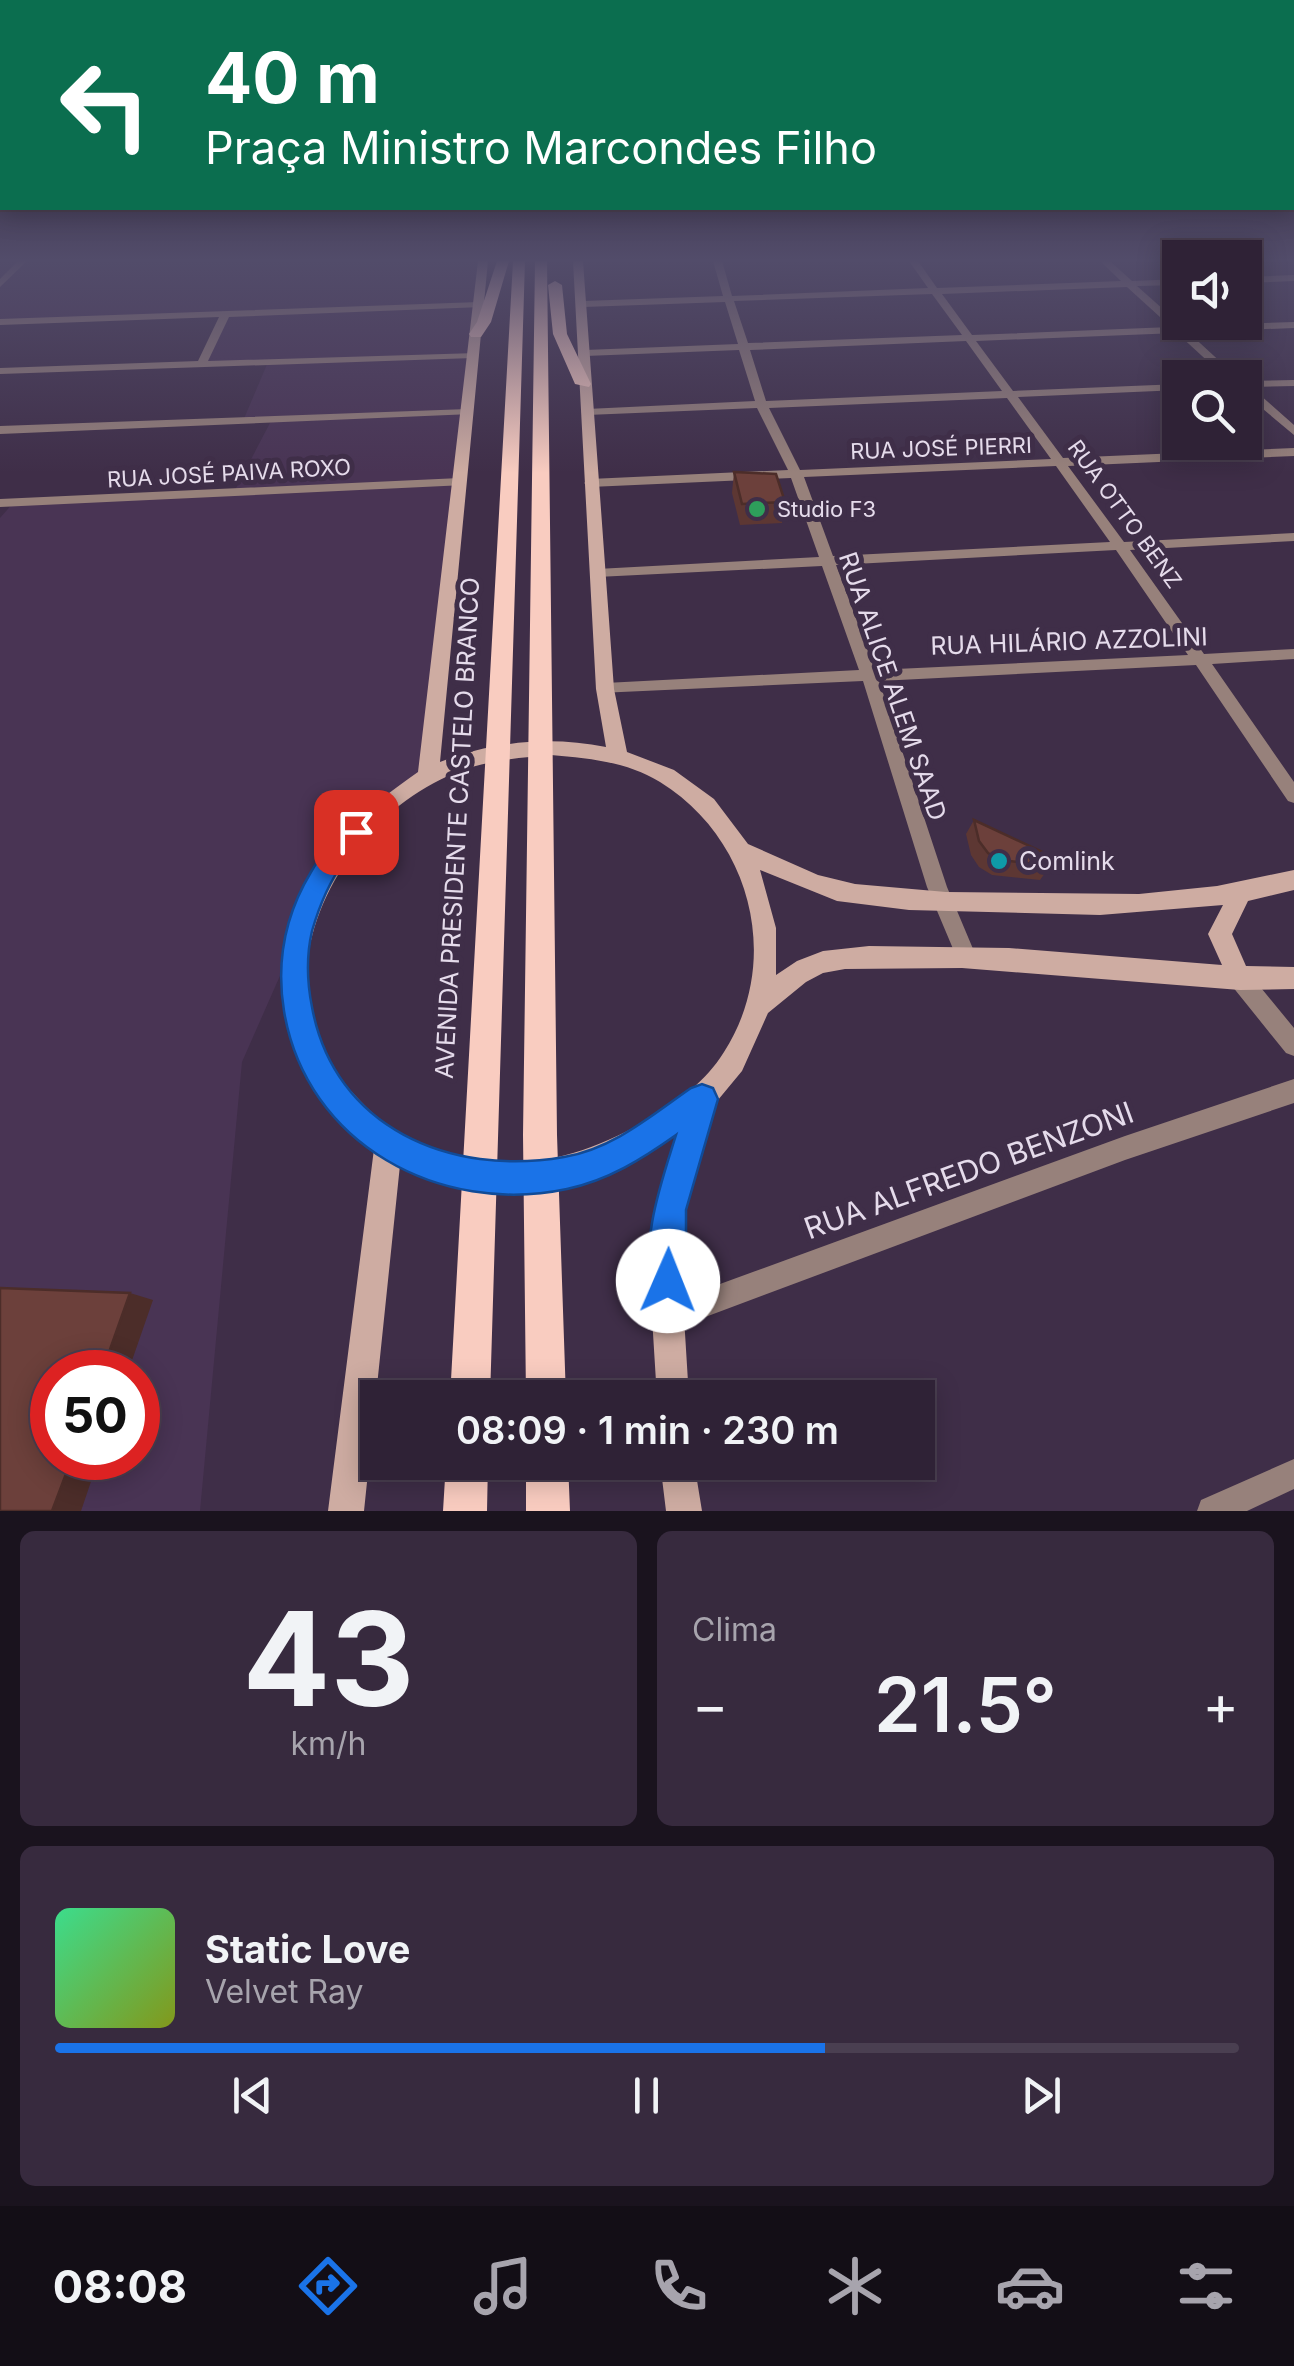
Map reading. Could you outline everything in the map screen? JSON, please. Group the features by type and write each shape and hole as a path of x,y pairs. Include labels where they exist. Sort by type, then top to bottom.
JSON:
{"main road":[{"name":"AVENIDA PRESIDENTE CASTELO BRANCO","path":"471,1380 517,332"},
{"path":"541,332 540,1134 546,1380"},
{"path":"560,332 583,384"},
{"path":"584,332 583,384 608,754"},
{"name":"AVENIDA PRESIDENTE CASTELO BRANCO","path":"428,776 476,334"},
{"path":"550,746 608,754 668,776 712,809 745,852 768,923 760,1004 738,1054 702,1099 618,1156 567,1173 514,1178 462,1174 401,1152 337,1101 304,1046 293,978 298,934 312,892 335,855 377,810 428,776 454,764 502,751 550,746"},
{"path":"745,852 838,891 945,902 1082,907 1239,896 1294,880"},
{"path":"1239,896 1220,934 1240,979"},
{"path":"760,1004 819,963 842,958 966,956 1240,979 1294,978"},
{"path":"672,1380 668,1317 670,1210 702,1099"},
{"path":"346,1511 401,1152"},
{"path":"466,1511 467,1480"},
{"path":"547,1480 548,1511"},
{"path":"680,1480 684,1511"}],"street":[{"path":"202,364 217,332"},
{"name":"RUA ALICE ALEM SAAD","path":"738,332 762,406 796,474 966,956"},
{"name":"RUA OTTO BENZ","path":"964,332 1121,546 1294,796"},
{"path":"584,353 1144,332"},
{"path":"1190,340 1213,360"},
{"path":"0,371 473,354"},
{"path":"1262,385 1294,383"},
{"path":"587,412 1162,388"},
{"path":"1262,402 1294,431"},
{"path":"0,430 468,412"},
{"name":"RUA JOSÉ PIERRI","path":"590,483 1294,452"},
{"name":"RUA JOSÉ PAIVA ROXO","path":"0,503 460,482"},
{"path":"598,573 1294,538"},
{"name":"RUA HILÁRIO AZZOLINI","path":"605,689 868,673 1202,662 1294,654"},
{"path":"1240,979 1294,1045"},
{"name":"RUA ALFREDO BENZONI","path":"668,1317 1124,1148 1294,1091"},
{"path":"1212,1511 1294,1474"}],"shaded area":[{"path":"217,332 474,332 428,776 327,869 242,1062 200,1511 0,1511 0,518 14,502 234,492 271,421 243,421 268,362 202,363"}],"building":[{"path":"734,472 776,474 785,502 742,504"},
{"path":"974,820 1049,855 1050,866 1001,860 988,853 979,841"},
{"path":"0,1288 130,1293 110,1350 30,1350 30,1480 64,1480 52,1511 0,1511"}],"place":[{"name":"Studio F3","path":"757,509"},
{"name":"Comlink","path":"999,861"}],"route":[{"path":"356,832 335,855 312,892 298,934 293,978 304,1046 337,1101 388,1145 414,1159 462,1174 514,1178 567,1173 618,1156 702,1099 670,1210 668,1281"}]}
